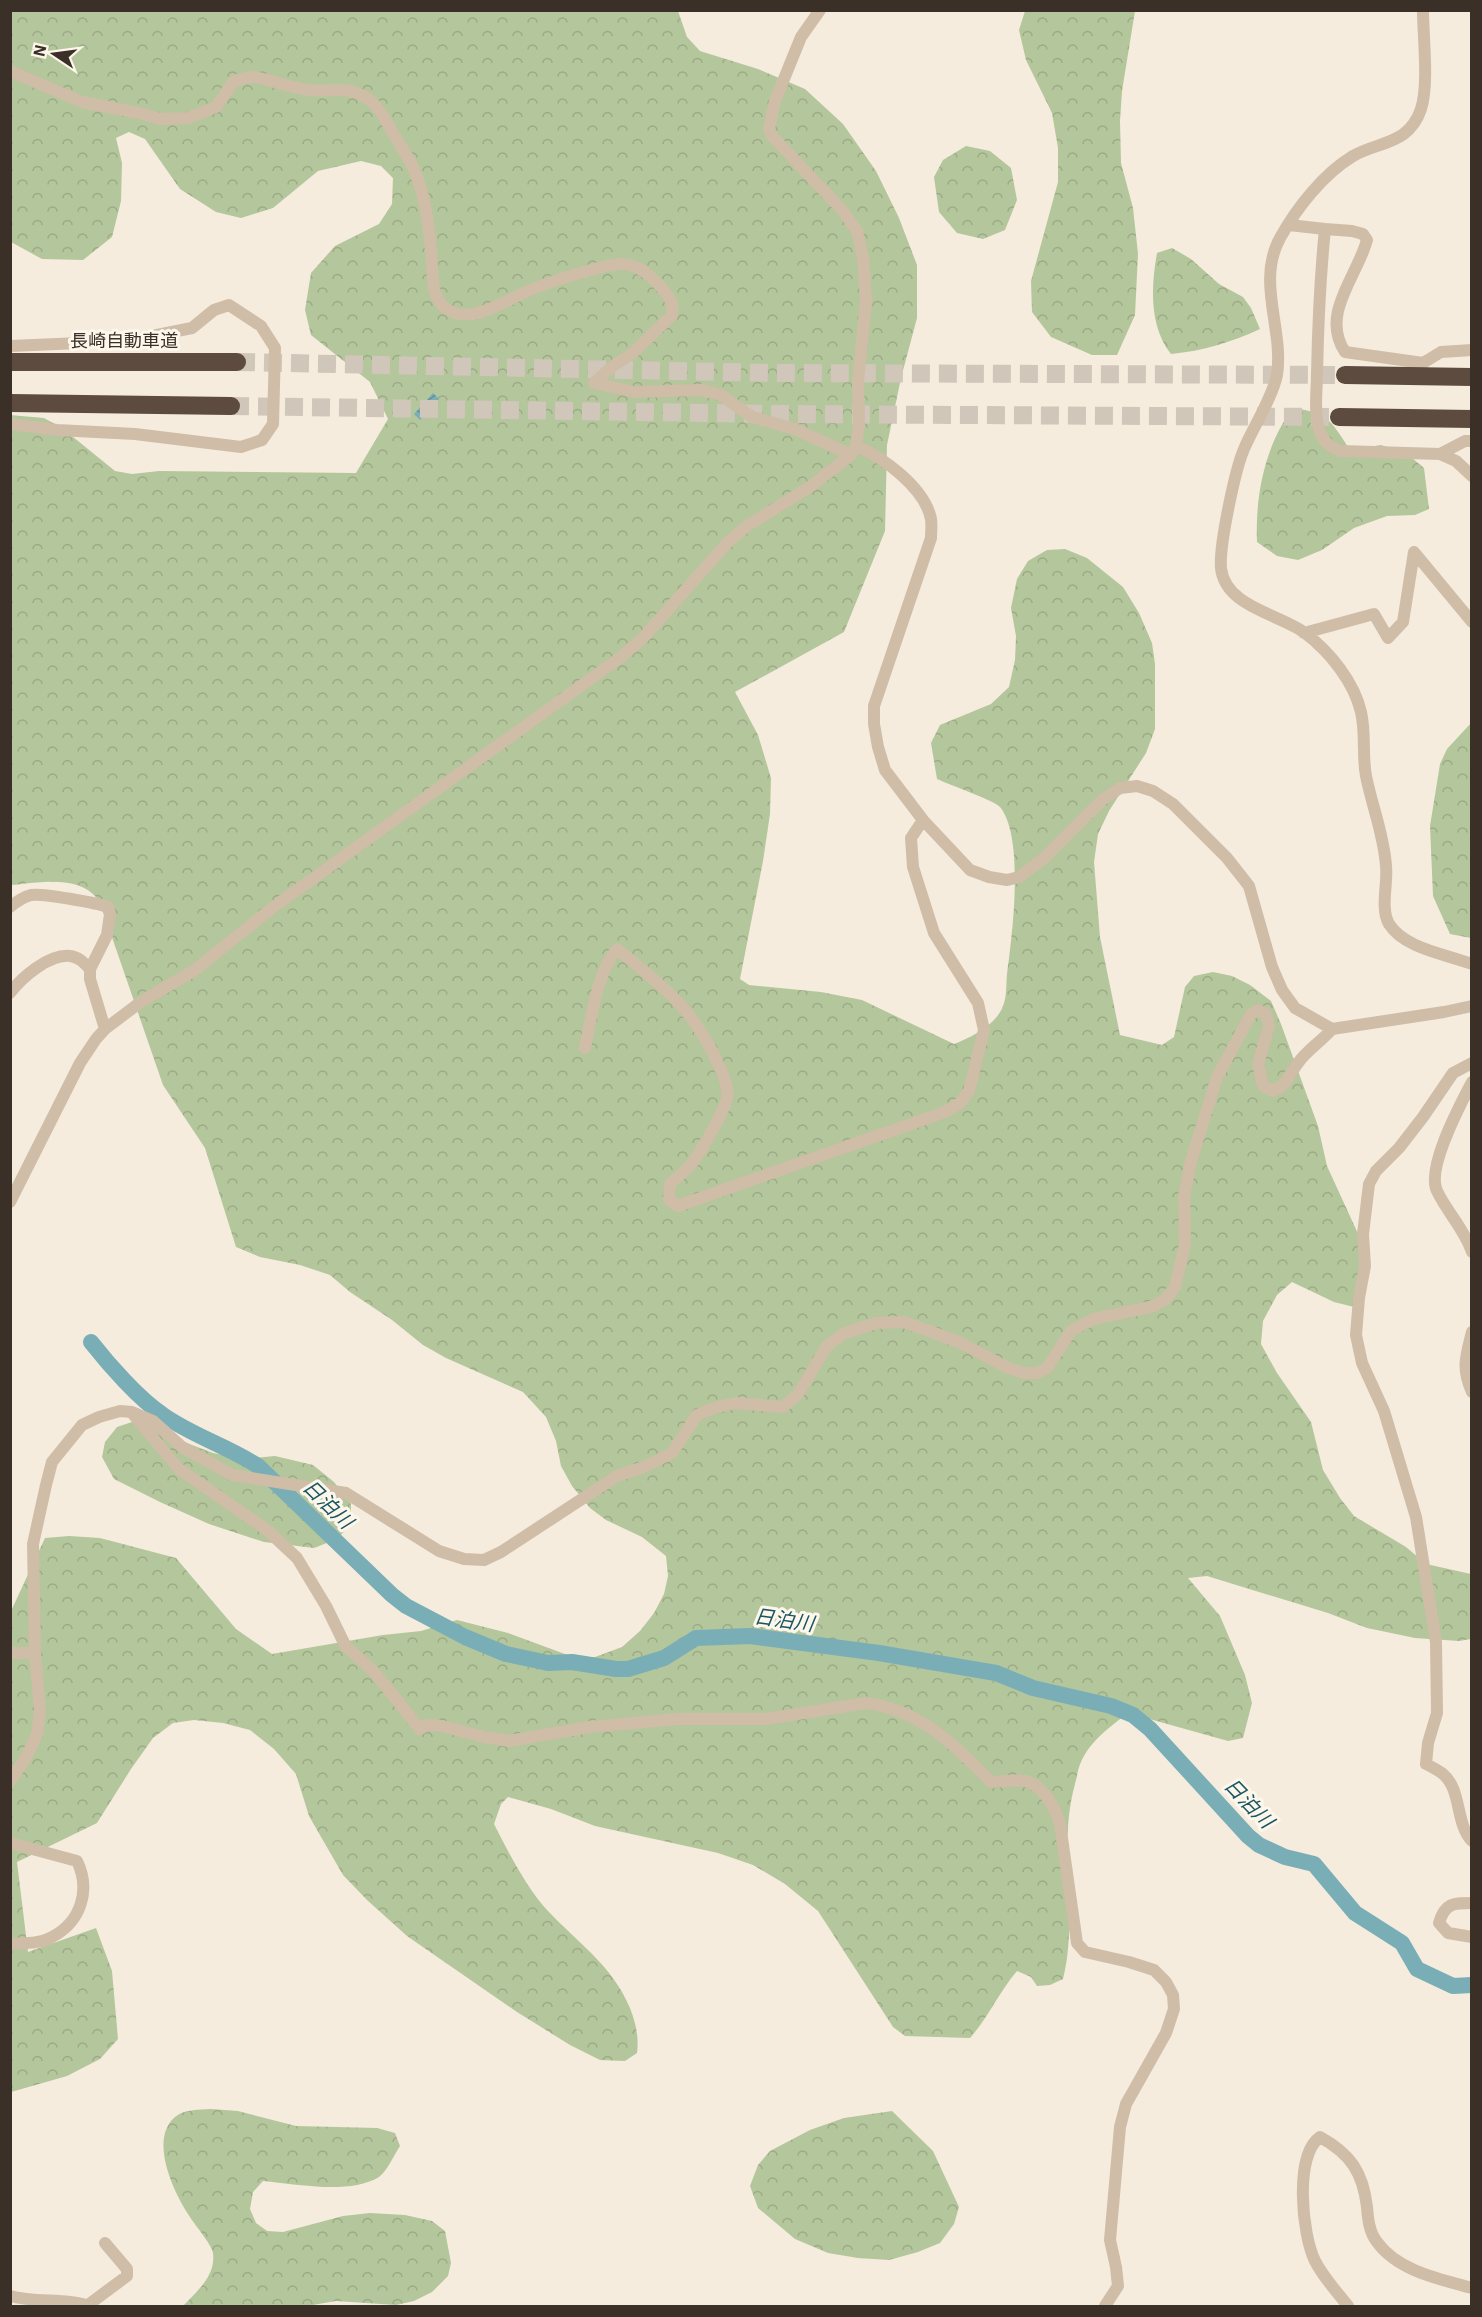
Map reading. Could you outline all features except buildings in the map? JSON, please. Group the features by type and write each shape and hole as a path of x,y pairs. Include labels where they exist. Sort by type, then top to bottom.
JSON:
{"highway":[{"name":"長崎自動車道","path":"10,362 237,362"},
{"path":"1344,375 1472,377"},
{"path":"10,403 231,406"},
{"path":"1339,417 1472,419"}],"street":[{"path":"10,1202 80,1063 105,1029 142,1001 195,970 272,908 621,657 643,638 728,542 747,526 811,486 853,451 859,425 858,381 866,301 863,258 857,231 843,211 772,136 769,129 775,101 801,37 820,10"},
{"path":"1423,10 1424,94 1421,110 1410,129 1392,142 1354,155 1336,169 1288,225 1273,253 1269,274 1278,364 1276,380 1242,453 1222,549 1221,570 1231,590 1243,600 1304,633 1344,674 1358,698 1363,717 1366,775 1384,848 1387,870 1385,911 1389,923 1403,937 1414,943 1472,964"},
{"path":"10,71 82,102 161,119 188,118 216,107 234,81 250,77 313,91 351,90 376,104 412,166 422,194 435,296 442,307 454,313 483,312 529,291 597,268 622,264 650,275 670,297 673,306 672,315 633,353 613,366 594,383 634,392 702,390 721,395 752,417 795,429 853,451 874,453 912,486 926,506 931,520 931,538 874,706 874,724 885,770 922,820 970,870 989,877 1007,880 1027,872 1102,800 1120,788 1137,786 1152,791 1173,804 1227,858 1249,886 1272,967 1282,990 1295,1008 1332,1029"},
{"path":"1288,225 1352,231 1364,234 1367,240 1364,252 1336,312 1335,323 1345,352 1423,363 1441,352 1472,350"},
{"path":"1325,229 1318,315 1317,380 1317,424 1322,437 1331,448 1341,452 1440,454 1456,461 1472,476"},
{"path":"10,346 138,339 192,327 214,310 229,305 261,326 275,348 275,359 273,424 262,440 241,447 135,434 57,430 10,424"},
{"path":"1440,454 1465,441 1472,441"},
{"path":"1304,633 1374,614 1388,638 1403,622 1414,552 1472,622"},
{"path":"585,1048 592,1012 606,969 617,949 664,986 689,1013 717,1060 725,1079 728,1096 692,1163 670,1184 669,1200 678,1206 945,1112 960,1103 969,1091 984,1030 978,1004 934,933 913,867 911,838 922,820"},
{"path":"10,907 17,901 33,895 95,903 108,907 110,914 107,936 90,969 90,979 105,1029"},
{"path":"10,993 24,978 57,957 71,956 81,960 90,969"},
{"path":"10,1781 26,1758 37,1734 40,1712 35,1653 33,1544 52,1462 82,1425 120,1411 132,1412 153,1421 182,1447 232,1474 346,1493 439,1551 464,1559 484,1560 501,1552 617,1476 644,1467 672,1453 697,1415 736,1403 783,1407 798,1394 827,1346 843,1335 876,1323 904,1322 959,1342 1008,1368 1037,1373 1047,1368 1071,1331 1093,1319 1151,1307 1165,1300 1175,1287 1185,1244 1184,1196 1191,1161 1217,1077 1251,1014 1258,1010 1266,1014 1269,1026 1258,1064 1263,1086 1273,1091 1284,1086 1298,1061 1332,1029 1472,1006"},
{"path":"1472,1063 1453,1073 1417,1125 1399,1148 1376,1171 1369,1184 1363,1234 1365,1266 1359,1298 1356,1335 1362,1363 1384,1411 1416,1517 1436,1642 1437,1713 1428,1743 1426,1764 1445,1775 1453,1788 1461,1825 1472,1841"},
{"path":"1472,1082 1436,1166 1435,1179 1435,1188 1457,1222 1472,1252"},
{"path":"1472,1332 1464,1367 1465,1378 1472,1392"},
{"path":"132,1412 179,1469 267,1530 297,1558 326,1606 345,1645 376,1674 420,1729 427,1725 442,1726 509,1741 589,1727 677,1719 766,1719 866,1703 882,1705 907,1713 951,1743 991,1782 1026,1781 1042,1792 1055,1807 1060,1824 1077,1943 1085,1952 1154,1970 1166,1982 1173,1995 1174,2008 1166,2033 1126,2104 1120,2127 1110,2240 1118,2286 1105,2307"},
{"path":"10,1653 35,1653"},
{"path":"10,1843 77,1861 84,1874 83,1897 75,1918 64,1930 51,1939 10,1944"},
{"path":"1472,1903 1454,1903 1443,1911 1439,1923 1448,1933 1472,1937"},
{"path":"1348,2307 1315,2262 1310,2245 1303,2192 1304,2173 1308,2153 1314,2141 1320,2137 1343,2154 1358,2170 1364,2185 1369,2224 1376,2242 1392,2258 1421,2273 1472,2288"},
{"path":"10,2296 89,2306 127,2276 127,2269 105,2243"}],"green space":[{"path":"11,11 678,11 687,37 700,51 758,69 805,89 843,124 876,171 899,218 917,265 917,318 887,445 885,531 844,632 735,692 758,735 771,778 770,814 763,861 740,979 749,985 821,992 862,1000 954,1044 989,1025 1000,1013 1006,995 1015,888 1012,841 1008,822 1000,807 937,779 931,743 940,725 991,704 1009,687 1015,660 1016,636 1011,608 1017,579 1028,561 1047,550 1065,549 1087,558 1123,587 1139,613 1152,643 1155,664 1155,729 1146,753 1109,811 1098,834 1094,862 1100,937 1120,1035 1162,1045 1174,1037 1185,987 1194,976 1213,972 1232,976 1250,985 1271,1001 1318,1126 1327,1166 1365,1249 1354,1307 1334,1302 1292,1282 1277,1295 1263,1321 1261,1344 1277,1373 1311,1422 1323,1470 1354,1516 1406,1547 1426,1564 1471,1574 1471,1639 1459,1641 1415,1638 1367,1628 1328,1613 1207,1576 1188,1578 1220,1616 1245,1675 1252,1703 1243,1738 1228,1741 1128,1713 1095,1741 1080,1764 1070,1808 1068,1832 1069,1931 1063,1979 1050,1985 1037,1986 1031,1977 1017,1971 970,2038 905,2036 893,2027 818,1911 785,1884 753,1865 718,1853 595,1826 551,1809 508,1797 501,1804 494,1824 518,1869 547,1910 614,1979 630,2008 637,2036 637,2053 625,2061 600,2060 570,2045 517,2012 407,1936 367,1900 343,1875 309,1816 296,1774 274,1749 250,1730 223,1723 194,1720 173,1723 153,1738 97,1823 17,1862 28,1952 96,1928 112,1971 118,2039 100,2059 67,2076 11,2092 11,1611 45,1538 69,1536 100,1538 176,1558 236,1629 272,1654 383,1635 421,1631 457,1620 508,1633 573,1657 595,1657 622,1647 640,1631 654,1613 664,1594 668,1576 666,1556 642,1537 606,1520 590,1508 572,1486 561,1466 556,1441 546,1417 523,1392 446,1358 423,1345 330,1275 300,1265 260,1257 236,1247 205,1148 163,1085 97,898 89,890 68,883 44,882 11,885 10,415 44,418 62,428 115,471 132,474 159,471 356,473 388,419 370,382 311,335 305,310 311,273 335,246 379,224 392,204 393,178 381,166 361,161 318,171 273,208 241,218 216,212 180,189 145,139 129,132 116,138 122,163 121,201 112,237 83,260 42,259 11,242"},
{"path":"1025,11 1135,11 1122,91 1120,121 1121,163 1133,208 1138,254 1135,315 1117,355 1092,355 1051,337 1032,312 1031,281 1058,182 1058,148 1052,113 1026,60 1019,30"},
{"path":"966,146 990,151 1011,168 1017,200 1005,230 983,239 957,233 939,212 934,177 943,160"},
{"path":"1172,248 1191,259 1219,284 1243,297 1251,308 1260,329 1217,345 1171,354 1155,319 1153,293 1157,253"},
{"path":"1293,408 1314,413 1328,420 1350,450 1381,445 1406,453 1424,468 1429,509 1415,515 1387,516 1354,528 1322,550 1298,560 1277,556 1257,542 1258,507 1264,472 1275,438"},
{"path":"1471,723 1471,938 1450,934 1433,896 1430,826 1440,764 1447,749"},
{"path":"132,1422 213,1453 245,1459 275,1456 313,1465 334,1482 351,1504 351,1524 337,1539 314,1548 264,1542 209,1524 160,1502 114,1479 102,1457 105,1442 117,1427"},
{"path":"192,2110 238,2111 296,2126 377,2128 395,2133 400,2146 388,2167 379,2177 353,2186 338,2187 263,2181 253,2192 250,2209 256,2223 267,2231 283,2232 343,2216 370,2213 405,2215 432,2221 445,2231 451,2263 448,2276 432,2292 414,2301 396,2305 336,2301 307,2306 183,2306 209,2276 213,2253 190,2218 170,2179 166,2165 164,2138 167,2127 179,2114"},
{"path":"892,2111 933,2151 959,2207 954,2224 940,2243 889,2260 828,2253 795,2239 758,2208 750,2186 758,2165 770,2151 810,2130 844,2118"}],"water":[{"path":"433,393 439,399 420,420 414,414"}],"waterway":[{"name":"日泊川","path":"91,1342 125,1381 154,1408 186,1429 258,1466 392,1595 406,1606 465,1637 506,1654 548,1663 572,1662 628,1669 664,1658 696,1638 750,1636 879,1653 996,1673 1033,1688 1111,1706 1133,1715 1150,1729 1248,1836 1259,1845 1285,1857 1314,1864 1355,1913 1402,1943 1417,1969 1453,1986 1472,1985"}],"tunnel":[{"path":"237,362 772,373 1345,375"},
{"path":"231,406 777,414 1339,417"}]}
